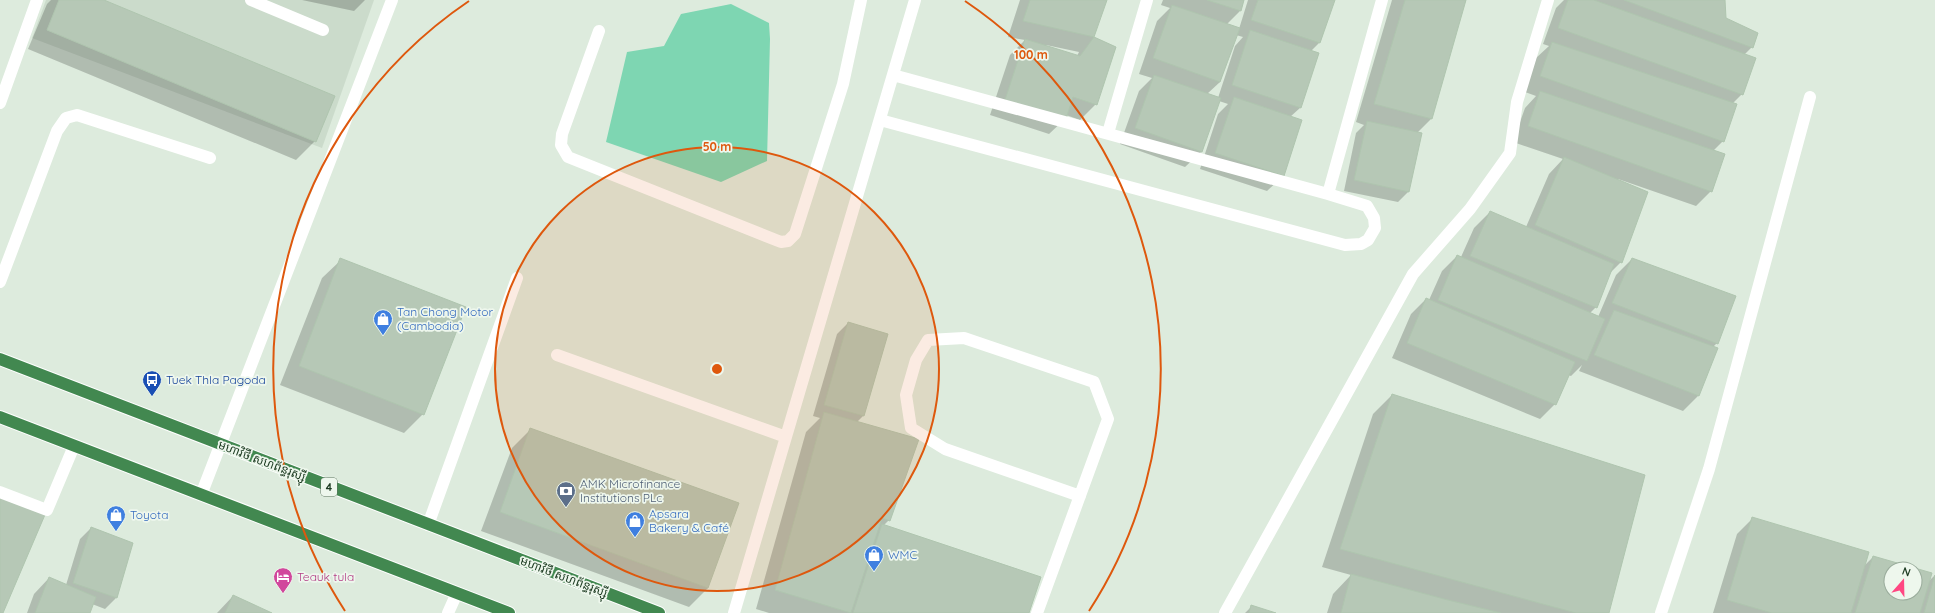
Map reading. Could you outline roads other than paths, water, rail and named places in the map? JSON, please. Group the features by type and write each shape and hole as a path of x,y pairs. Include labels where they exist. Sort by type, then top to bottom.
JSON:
{"highway":[{"name":"មហាវិថី សហព័ន្ធរុស្ស៊ី","path":"0,359 659,613"},
{"path":"0,417 201,496 509,613"}],"street":[{"path":"0,103 37,0"},
{"path":"251,0 323,30"},
{"path":"201,496 392,0"},
{"path":"599,32 562,134 561,145 568,157 781,242 788,241 794,234 843,84 861,0"},
{"path":"734,613 915,0"},
{"path":"1108,133 1147,0"},
{"path":"1328,194 1382,0"},
{"path":"1225,613 1413,274 1470,209 1510,153 1517,102 1548,0"},
{"path":"880,120 1345,245 1362,244 1368,240 1374,228 1374,218 1367,206 1108,133 893,75"},
{"path":"1662,613 1709,468 1810,97"},
{"path":"0,282 57,131 66,118 77,115 210,158"},
{"path":"428,525 517,278"},
{"path":"1037,613 1080,496 1108,419 1094,382 964,338 928,340 916,360 906,395 911,428 944,450 1080,496"},
{"path":"558,355 786,437"},
{"path":"0,492 47,510 74,446"},
{"path":"448,613 457,593"}],"place":[{"name":"Tan Chong Motor (Cambodia)","path":"383,336"},
{"name":"Tuek Thla Pagoda","path":"152,397"},
{"name":"AMK Microfinance Institutions PLc","path":"566,508"},
{"name":"Toyota","path":"116,532"},
{"name":"Apsara Bakery & Café","path":"635,538"},
{"name":"WMC","path":"874,572"},
{"name":"Teauk tula","path":"283,594"}]}
